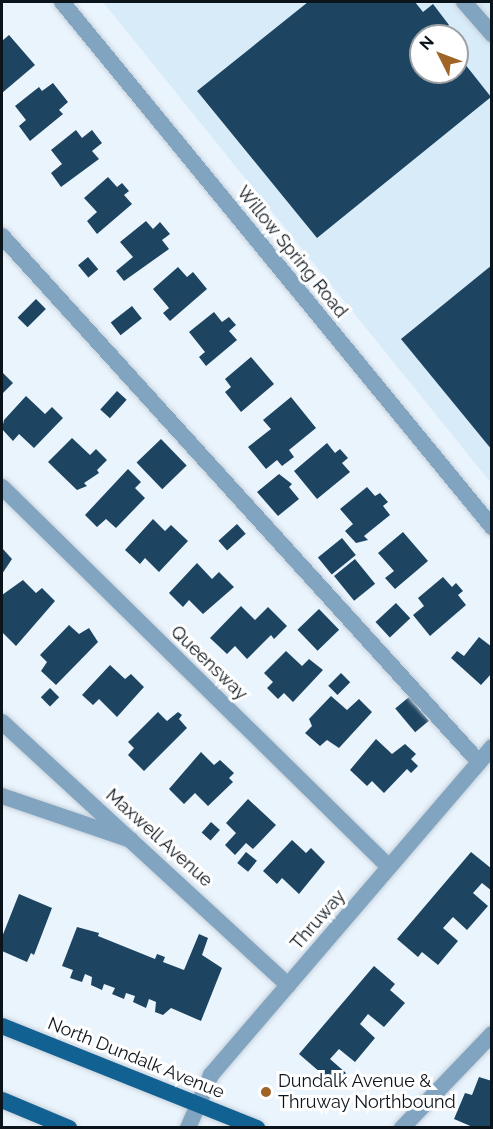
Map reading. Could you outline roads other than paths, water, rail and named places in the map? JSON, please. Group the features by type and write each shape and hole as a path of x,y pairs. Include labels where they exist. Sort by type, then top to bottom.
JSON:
{"main road":[{"name":"North Dundalk Avenue","path":"2,1026 257,1128"},
{"path":"2,1100 69,1128"}],"street":[{"name":"Willow Spring Road","path":"62,2 492,527"},
{"path":"464,2 492,34"},
{"path":"2,236 479,762"},
{"name":"Queensway","path":"2,487 389,867"},
{"name":"Maxwell Avenue","path":"2,722 288,985"},
{"name":"Thruway","path":"188,1128 211,1075 492,747"},
{"path":"2,796 132,840"},
{"path":"402,1128 492,1034"}],"place":[{"name":"Dundalk Avenue & Thruway Northbound","path":"266,1092"}]}
